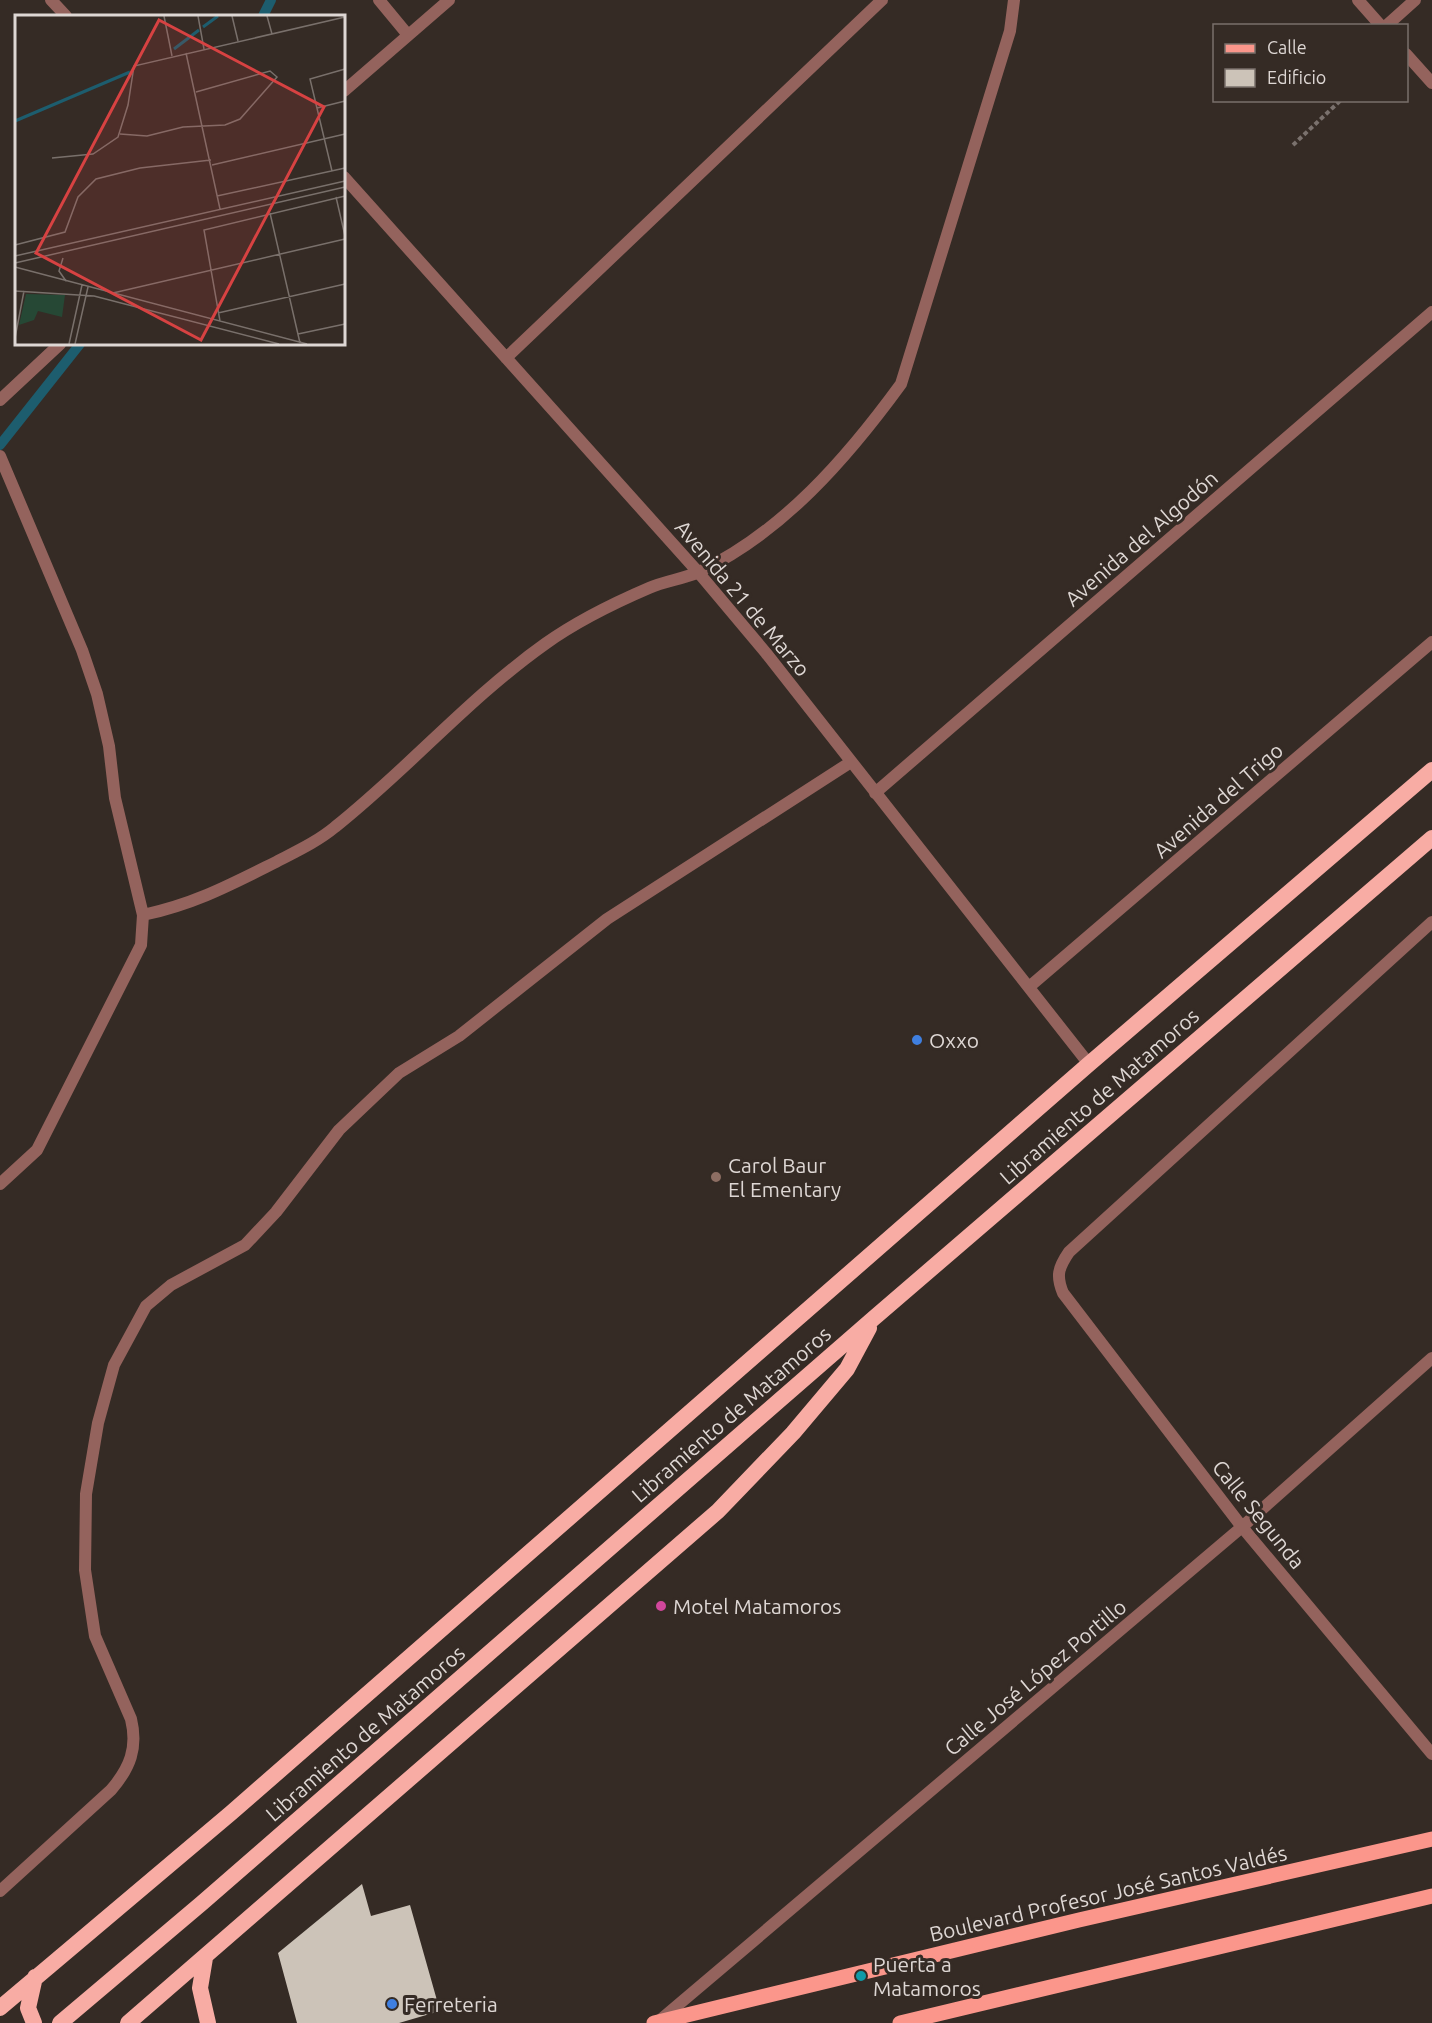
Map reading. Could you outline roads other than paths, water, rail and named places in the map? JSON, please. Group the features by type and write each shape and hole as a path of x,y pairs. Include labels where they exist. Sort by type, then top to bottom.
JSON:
{"highway":[{"path":"0,2008 231,1813 1089,1064 1432,771"},
{"name":"Libramiento de Matamoros","path":"60,2023 1432,838"},
{"path":"128,2023 718,1511 793,1433 847,1368 874,1318"},
{"path":"205,1958 200,1988 208,2023"},
{"path":"34,2023 28,2008 35,1977"}],"main road":[{"name":"Boulevard Profesor José Santos Valdés","path":"656,2022 1090,1917 1432,1839"},
{"path":"900,2023 1432,1896"}],"street":[{"path":"51,0 65,15"},
{"path":"379,0 408,35"},
{"path":"345,90 449,0"},
{"path":"506,358 882,0"},
{"path":"143,915 183,906 213,894 307,846 334,829 505,674 547,642 593,615 650,587 698,572 767,530 824,478 870,426 901,384 1010,31 1014,0"},
{"path":"1358,0 1379,24"},
{"path":"1388,24 1415,0"},
{"path":"1408,55 1432,83"},
{"name":"Avenida 21 de Marzo","path":"345,178 698,572 766,653 1089,1064"},
{"name":"Avenida del Algodón","path":"875,794 1432,312"},
{"path":"3,397 59,345"},
{"path":"0,456 82,650 97,694 109,746 115,798 143,915 141,945 37,1150 0,1184"},
{"name":"Avenida del Trigo","path":"1029,987 1432,642"},
{"path":"0,1891 111,1790 126,1772 134,1751 134,1732 130,1719 95,1636 85,1570 86,1494 98,1423 114,1365 146,1306 171,1285 245,1245 276,1212 339,1130 399,1073 459,1036 607,919 851,762"},
{"name":"Calle Segunda","path":"1432,922 1069,1252 1059,1267 1057,1280 1063,1293 1242,1527 1432,1754"},
{"name":"Calle José López Portillo","path":"656,2022 1242,1527 1432,1358"}],"waterway":[{"path":"264,15 271,0"},
{"path":"0,445 79,345"}],"place":[{"name":"Oxxo","path":"917,1040"},
{"name":"Carol Baur El Ementary","path":"716,1177"},
{"name":"Motel Matamoros","path":"661,1606"},
{"name":"Puerta a Matamoros","path":"861,1976"},
{"name":"Ferreteria","path":"392,2004"}]}
